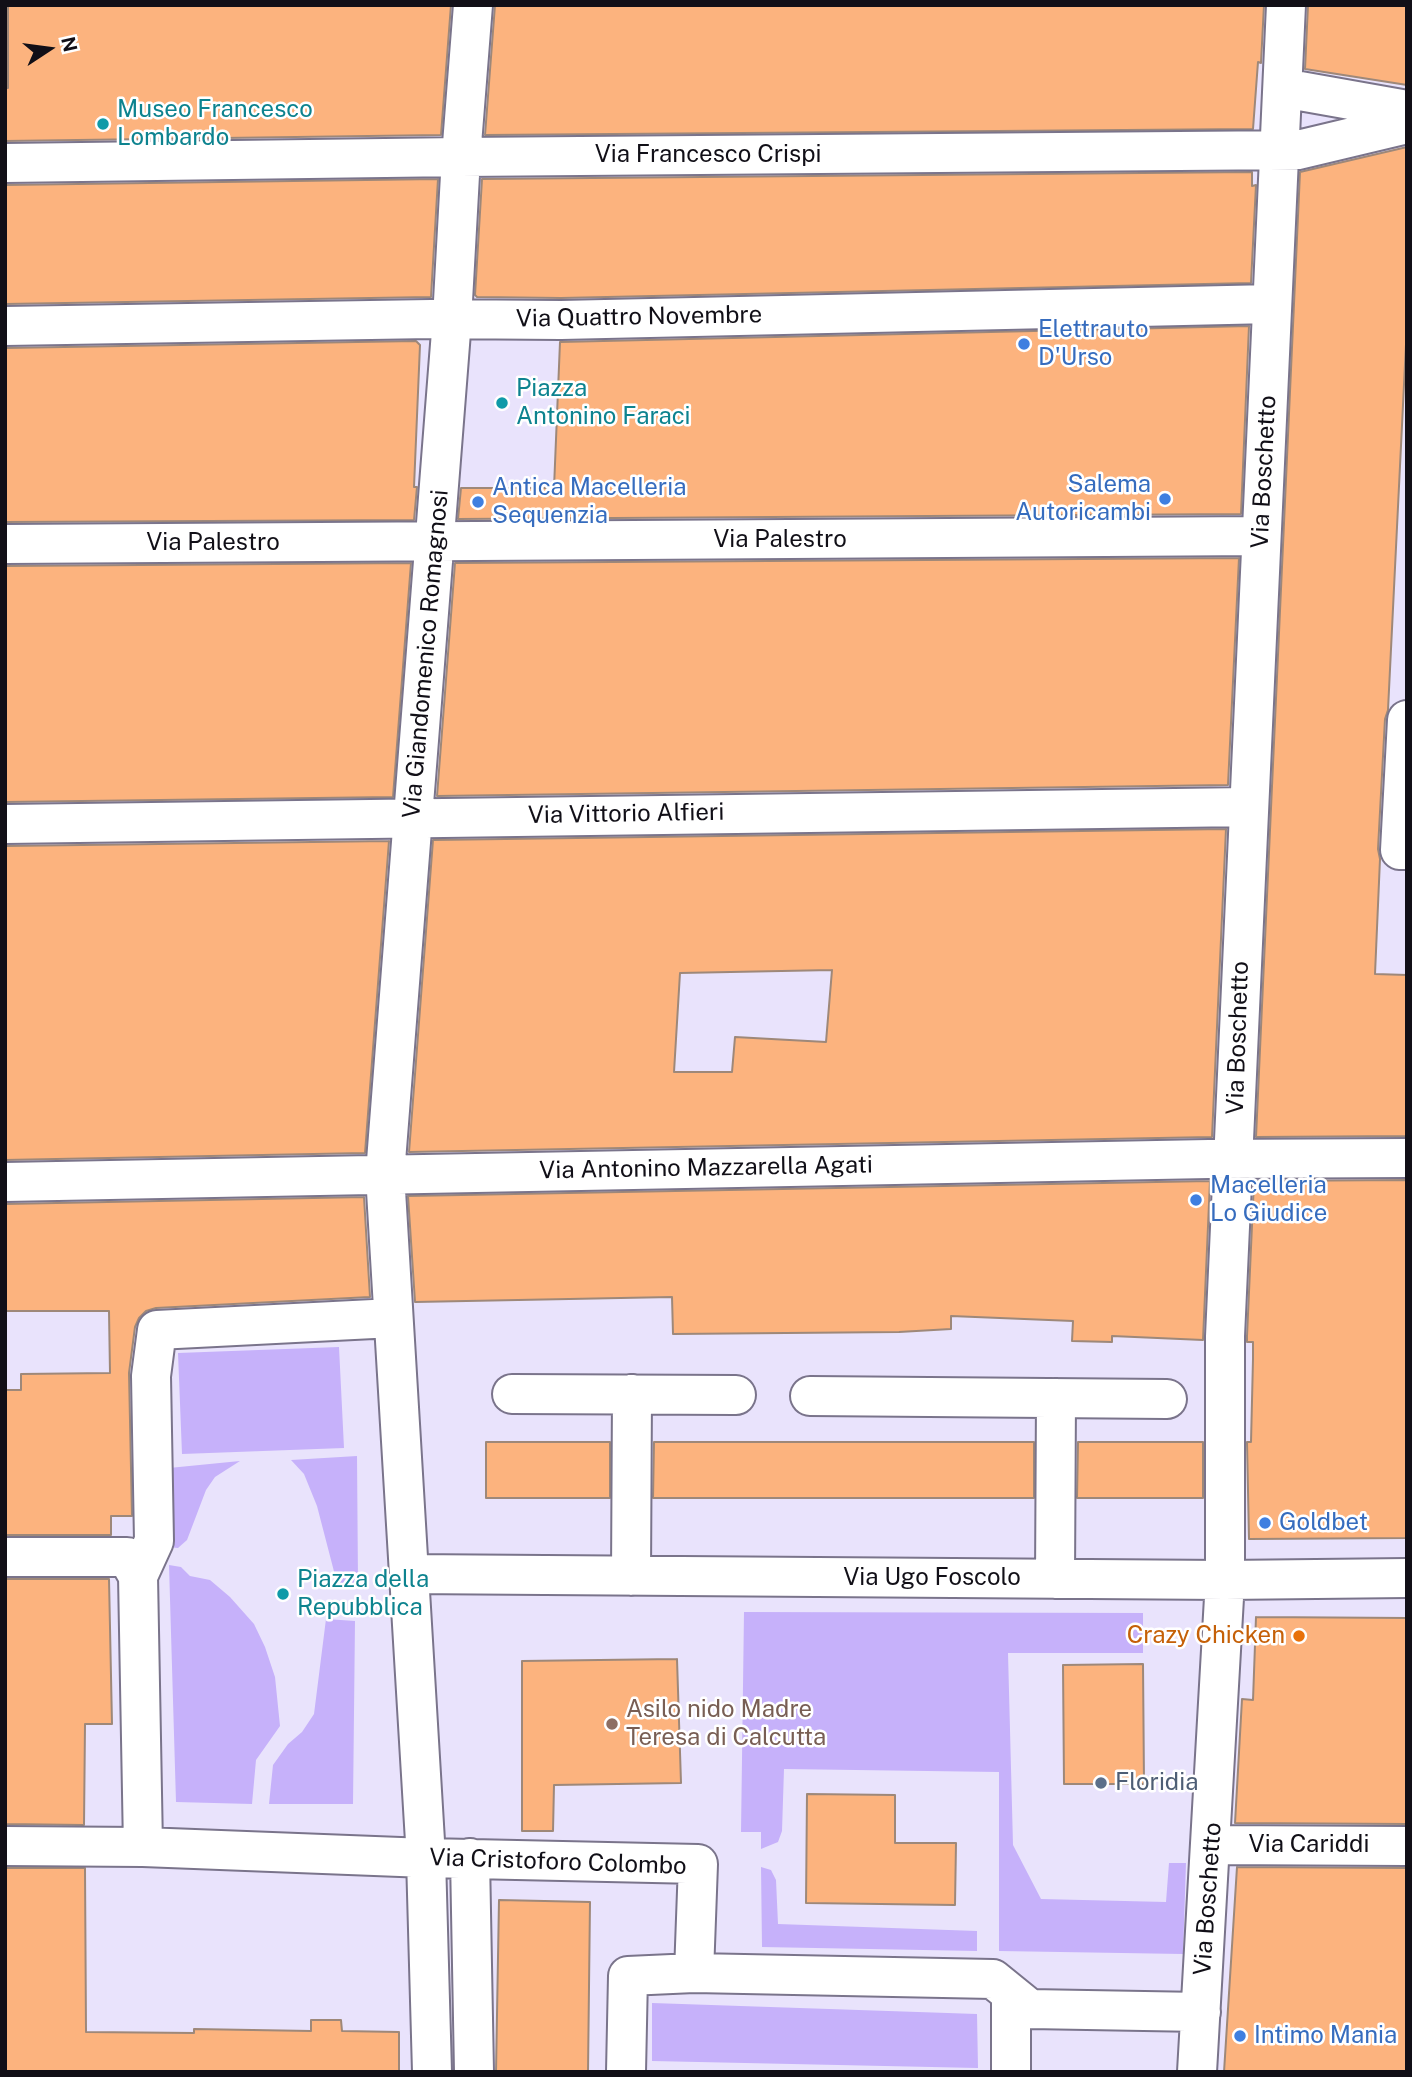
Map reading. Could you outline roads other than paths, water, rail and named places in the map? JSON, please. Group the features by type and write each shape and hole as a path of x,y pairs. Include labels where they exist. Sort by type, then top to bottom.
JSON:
{"street":[{"name":"Via Giandomenico Romagnosi","path":"426,1858 385,1174 452,319 473,5"},
{"name":"Via Boschetto","path":"1197,2072 1225,1580 1224,1336 1286,5"},
{"path":"1283,88 1407,110"},
{"name":"Via Francesco Crispi","path":"5,163 461,156 1279,151 1298,150 1407,124"},
{"name":"Via Quattro Novembre","path":"5,327 452,319 561,320 1272,304"},
{"name":"Via Palestro","path":"5,544 1261,536"},
{"path":"1407,720 1400,849 1407,850"},
{"name":"Via Vittorio Alfieri","path":"5,824 1248,807"},
{"name":"Via Antonino Mazzarella Agati","path":"5,1182 1407,1158"},
{"path":"143,1847 133,1567 154,1541 151,1376 157,1330 393,1311"},
{"path":"512,1394 736,1395"},
{"path":"640,1576 641,1395"},
{"path":"810,1396 1167,1399"},
{"path":"1055,1579 1056,1398"},
{"path":"5,1557 133,1567"},
{"name":"Via Ugo Foscolo","path":"409,1574 1225,1580 1407,1578"},
{"name":"Via Cariddi","path":"1212,1844 1407,1846"},
{"name":"Via Cristoforo Colombo","path":"5,1846 143,1847 426,1858 698,1864 694,1973"},
{"path":"426,1858 432,2072"},
{"path":"470,1858 474,2072"},
{"path":"626,2072 628,1976 694,1973 993,1979 1030,2009 1201,2012"},
{"path":"1011,1994 1011,2072"}],"place":[{"name":"Museo Francesco Lombardo","path":"103,124"},
{"name":"Elettrauto D'Urso","path":"1024,344"},
{"name":"Piazza Antonino Faraci","path":"502,403"},
{"name":"Salema Autoricambi","path":"1165,499"},
{"name":"Antica Macelleria Sequenzia","path":"478,502"},
{"name":"Macelleria Lo Giudice","path":"1196,1200"},
{"name":"Goldbet","path":"1265,1523"},
{"name":"Piazza della Repubblica","path":"283,1594"},
{"name":"Crazy Chicken","path":"1299,1636"},
{"name":"Asilo nido Madre Teresa di Calcutta","path":"612,1724"},
{"name":"Floridia","path":"1101,1783"},
{"name":"Intimo Mania","path":"1240,2036"}]}
